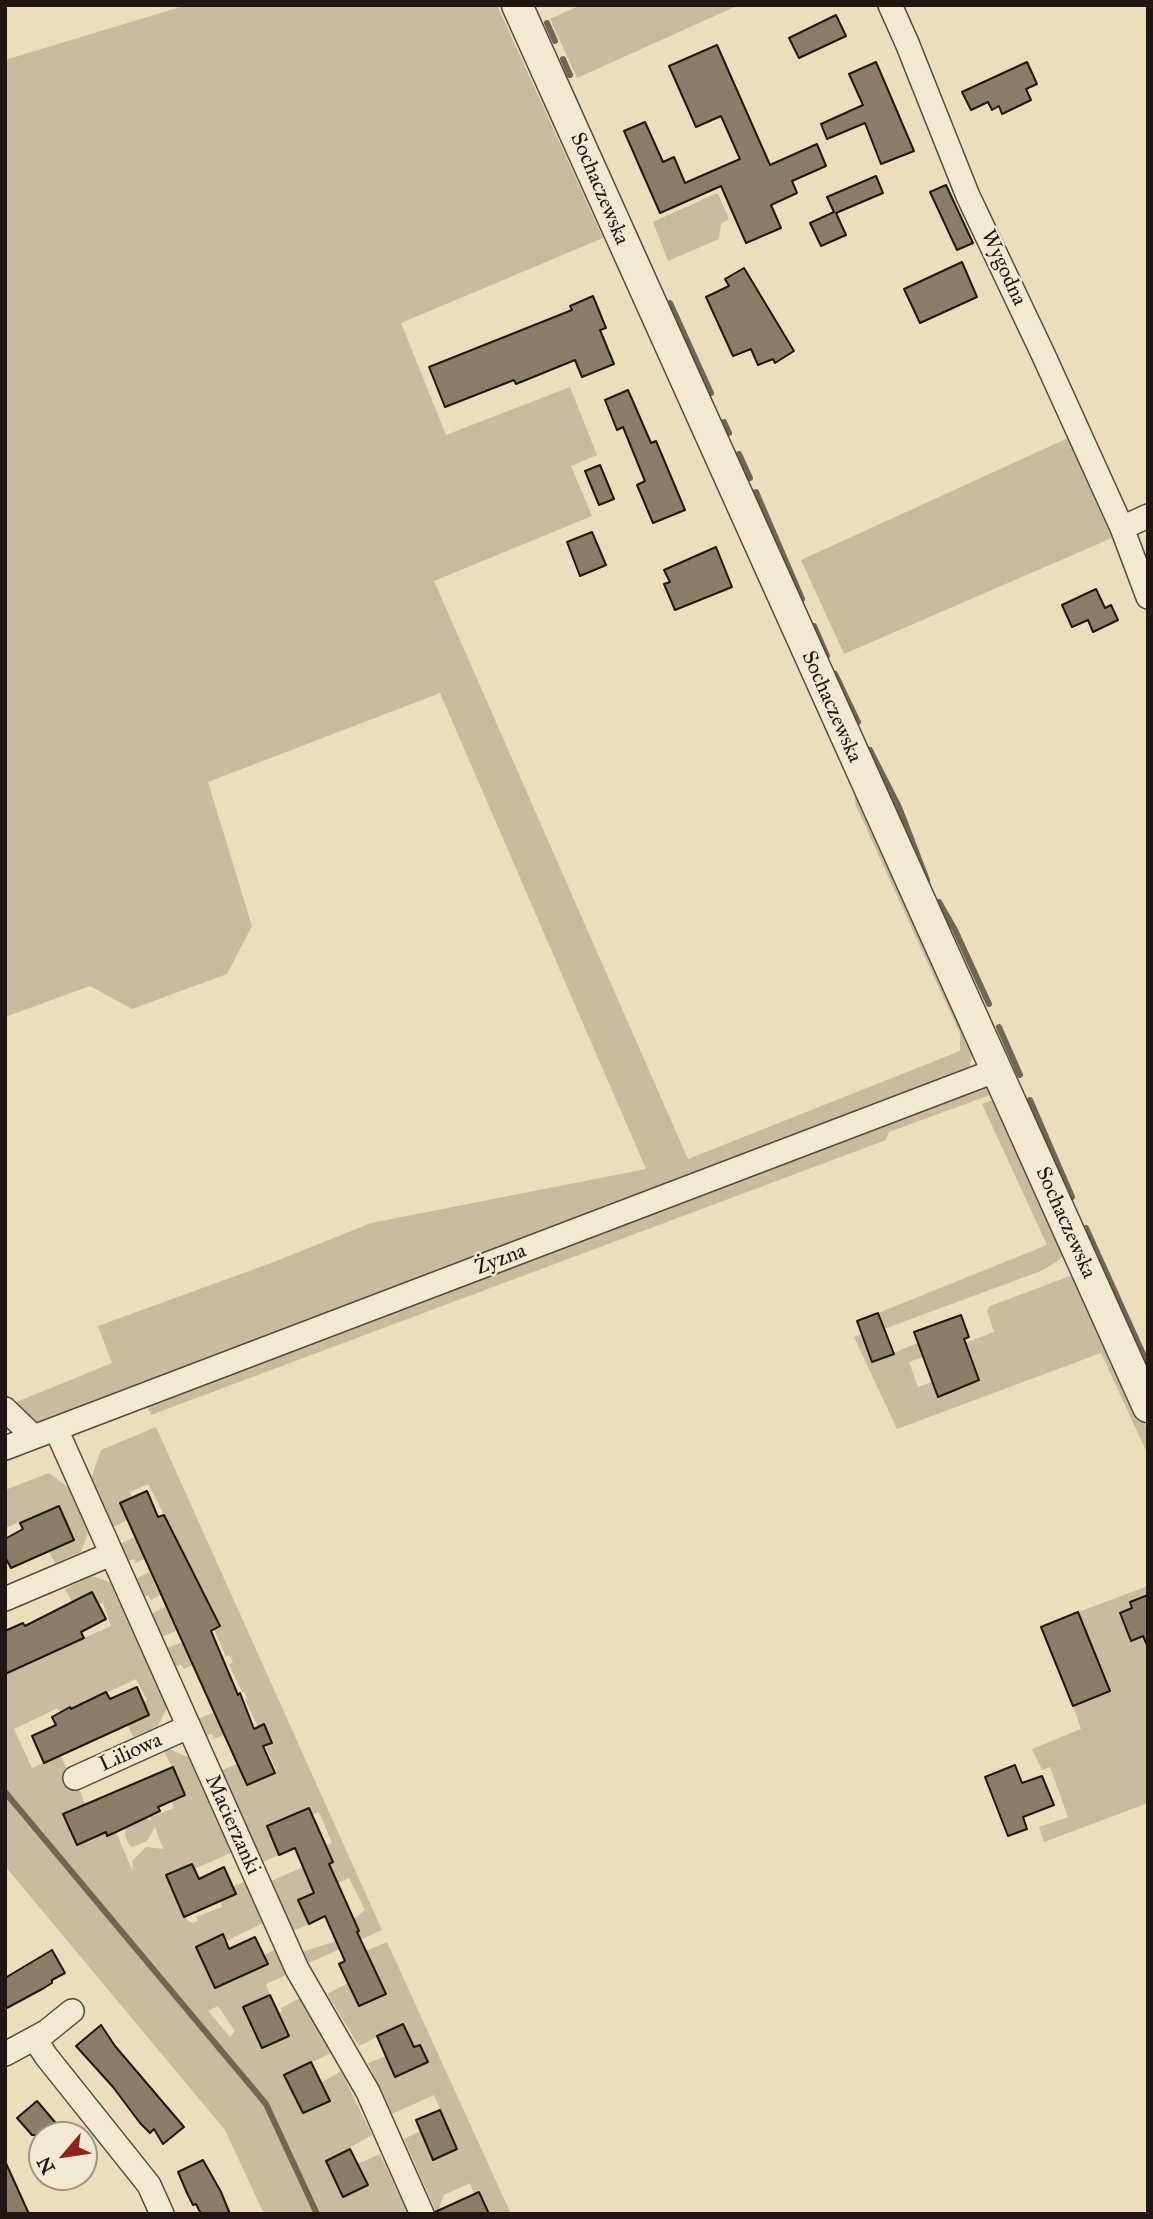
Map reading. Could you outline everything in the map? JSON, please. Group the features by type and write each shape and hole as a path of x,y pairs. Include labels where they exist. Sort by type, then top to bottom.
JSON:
{"street":[{"name":"Sochaczewska","path":"517,5 1148,1407"},
{"name":"Wygodna","path":"890,5 968,196 1122,528 1148,597"},
{"path":"1122,528 1148,516"},
{"name":"Żyzna","path":"5,1448 997,1070"},
{"path":"5,1409 34,1437"},
{"name":"Macierzanki","path":"56,1429 297,1969 368,2092 422,2214"},
{"path":"5,1599 111,1554"},
{"name":"Liliowa","path":"75,1778 188,1727"},
{"path":"5,2054 35,2039 72,2011"},
{"path":"35,2039 149,2185 162,2214"}],"shaded area":[{"path":"187,5 497,5 603,238 401,323 446,435 570,387 597,455 571,466 592,516 434,581 688,1159 960,1051 960,1034 856,806 853,788 755,577 764,581 974,1049 970,1065 965,1069 701,1172 693,1172 672,1180 674,1188 39,1425 29,1424 5,1401 5,1392 14,1403 112,1363 98,1326 271,1263 371,1223 646,1169 440,693 208,782 252,926 227,974 132,1009 90,986 5,1017 5,60"},
{"path":"581,5 739,5 577,78 550,19"},
{"path":"718,194 729,219 721,224 719,239 668,261 653,222"},
{"path":"1068,438 1112,538 844,654 801,560"},
{"path":"975,1086 987,1087 990,1095 889,1132 886,1140 151,1415 147,1406"},
{"path":"992,1100 1013,1145 1019,1145 1064,1254 1041,1271 884,1329 878,1313 1047,1245 982,1104"},
{"path":"1070,1276 1081,1283 1148,1431 1148,1455 1101,1353 897,1429 854,1337 862,1334 873,1361 918,1343 923,1357 909,1362 918,1387 932,1382 938,1397 978,1380 970,1356 956,1361 951,1348 994,1332 987,1311 990,1306"},
{"path":"156,1427 382,1930 309,1963 302,1952 359,1931 354,1919 365,1910 349,1878 299,1900 309,1924 293,1931 271,1881 303,1867 306,1873 325,1845 332,1843 319,1812 312,1815 309,1808 268,1827 279,1855 263,1862 222,1770 237,1764 247,1785 277,1772 265,1745 264,1725 258,1727 245,1699 247,1698 229,1665 233,1662 229,1655 226,1657 169,1524 148,1484 130,1492 132,1497 120,1503 128,1520 113,1527 91,1479 101,1450"},
{"path":"49,1473 69,1488 88,1533 81,1552 55,1563 48,1550 74,1540 59,1506 5,1528 5,1490"},
{"path":"135,1537 145,1559 135,1563 134,1559 128,1561 120,1544"},
{"path":"149,1572 160,1595 151,1600 148,1595 144,1597 136,1579"},
{"path":"92,1576 110,1582 167,1708 158,1726 133,1737 128,1725 149,1715 143,1702 147,1700 136,1679 71,1710 69,1707 60,1712 58,1708 14,1729 32,1768 60,1755 72,1778 75,1778 85,1804 63,1814 77,1845 106,1832 108,1835 116,1832 133,1872 132,1861 146,1847 163,1849 155,1827 147,1841 132,1847 125,1835 126,1827 143,1818 151,1820 151,1817 174,1808 171,1801 185,1795 164,1751 169,1749 188,1757 231,1853 194,1869 191,1864 166,1876 184,1917 192,1923 198,1921 196,1917 222,1907 220,1901 232,1887 244,1882 263,1923 226,1941 222,1934 196,1946 215,1988 267,1964 264,1955 274,1950 286,1975 266,1984 270,1995 244,2007 289,2036 279,2013 281,2008 300,1998 331,2053 285,2075 303,2113 329,2101 321,2083 341,2071 372,2135 326,2161 343,2197 368,2185 357,2164 380,2154 408,2214 264,2214 225,2130 5,1866 5,1674 111,1626 103,1603 98,1604 92,1592 72,1602 65,1589","holes":["218,2006 235,2031 230,2037 208,2011"]},
{"path":"1148,1586 1148,1595 1130,1602 1132,1608 1120,1613 1131,1641 1148,1634 1148,1803 1044,1842 1039,1827 1068,1817 1050,1767 1042,1770 1032,1749 1081,1729 1073,1706 1110,1691 1078,1612"},
{"path":"165,1607 169,1609 178,1630 161,1637 151,1614"},
{"path":"180,1643 193,1665 184,1669 181,1664 175,1667 167,1648"},
{"path":"213,1713 224,1735 214,1739 212,1734 206,1736 198,1719"},
{"path":"387,1942 511,2214 489,2214 480,2192 474,2194 470,2183 444,2195 437,2214 404,2139 420,2131 433,2159 457,2149 434,2095 392,2114 368,2063 386,2056 396,2077 428,2062 420,2045 414,2047 403,2024 359,2046 327,1994 348,1983 359,2006 386,1994 366,1951"}],"building":[{"path":"836,15 846,36 799,58 789,38"},
{"path":"717,45 770,165 817,144 826,166 792,181 797,193 771,205 781,228 746,243 721,186 660,213 624,131 645,122 663,162 674,157 685,183 740,159 721,116 696,127 669,66"},
{"path":"876,62 914,151 881,164 865,123 827,139 821,124 863,105 849,74"},
{"path":"1027,62 1037,84 1026,89 1031,100 1002,114 999,106 992,110 988,102 971,110 962,92"},
{"path":"876,176 883,193 836,213 846,235 821,246 810,223 834,212 827,197"},
{"path":"946,185 973,243 957,250 930,192"},
{"path":"962,262 977,297 920,323 904,289"},
{"path":"744,268 794,351 775,363 773,359 758,365 751,349 733,356 706,297 729,286 725,279"},
{"path":"593,296 606,328 600,330 614,364 582,377 575,360 516,384 514,380 445,407 429,367 572,310 570,306"},
{"path":"628,390 651,443 656,441 685,510 653,523 637,485 645,481 623,427 617,430 605,400"},
{"path":"600,465 614,499 599,505 585,471"},
{"path":"592,532 606,565 580,576 567,542"},
{"path":"716,547 732,587 675,610 664,584 670,582 664,570"},
{"path":"1096,589 1105,608 1111,605 1118,620 1093,632 1088,620 1072,627 1062,605"},
{"path":"878,1313 894,1354 872,1362 857,1321"},
{"path":"961,1315 969,1337 964,1339 979,1380 938,1397 914,1332"},
{"path":"147,1491 158,1517 164,1515 220,1626 211,1631 254,1729 264,1724 272,1743 263,1746 275,1773 247,1785 120,1503"},
{"path":"59,1506 74,1540 11,1568 5,1557 5,1539 23,1529 20,1523"},
{"path":"92,1592 106,1619 81,1632 84,1638 5,1674 5,1631 23,1623 25,1626"},
{"path":"1148,1595 1147,1645 1143,1636 1131,1641 1120,1613 1132,1608 1130,1602"},
{"path":"1078,1612 1110,1691 1073,1706 1041,1627"},
{"path":"137,1687 149,1715 44,1763 32,1736 56,1725 52,1717 106,1692 110,1699"},
{"path":"1015,1765 1022,1783 1042,1776 1054,1805 1023,1817 1027,1829 1008,1836 985,1777"},
{"path":"173,1767 185,1795 158,1807 160,1811 116,1832 107,1836 106,1832 77,1845 63,1814"},
{"path":"309,1808 333,1862 329,1864 359,1931 357,1932 386,1994 359,2006 339,1964 345,1961 325,1916 309,1924 298,1900 314,1893 295,1848 279,1855 267,1826"},
{"path":"192,1864 199,1879 224,1867 236,1894 184,1917 166,1875"},
{"path":"223,1934 229,1949 255,1937 268,1964 215,1988 196,1947"},
{"path":"52,1950 65,1973 5,2009 5,1978"},
{"path":"270,1995 289,2036 262,2048 243,2007"},
{"path":"403,2024 414,2047 420,2045 428,2062 395,2077 377,2036"},
{"path":"101,2025 115,2046 184,2127 163,2144 154,2129 150,2133 140,2123 113,2087 76,2046"},
{"path":"311,2062 330,2101 303,2113 284,2075"},
{"path":"37,2101 54,2121 28,2121 28,2130 17,2118"},
{"path":"440,2110 457,2149 433,2160 416,2120"},
{"path":"350,2149 368,2185 343,2197 326,2161"},
{"path":"203,2160 230,2214 201,2214 196,2204 193,2205 178,2172"},
{"path":"5,2161 29,2214 5,2214"},
{"path":"479,2192 489,2214 435,2212"}],"waterway":[{"path":"547,23 555,41"},
{"path":"563,59 570,75"},
{"path":"670,303 711,393"},
{"path":"724,422 729,433"},
{"path":"739,454 750,478"},
{"path":"756,492 802,599"},
{"path":"814,626 827,656"},
{"path":"835,674 858,722"},
{"path":"870,750 899,807 927,880"},
{"path":"939,902 989,1004"},
{"path":"999,1027 1020,1075"},
{"path":"1030,1100 1072,1197"},
{"path":"1086,1228 1148,1365"},
{"path":"5,1792 266,2104 317,2214"}]}
